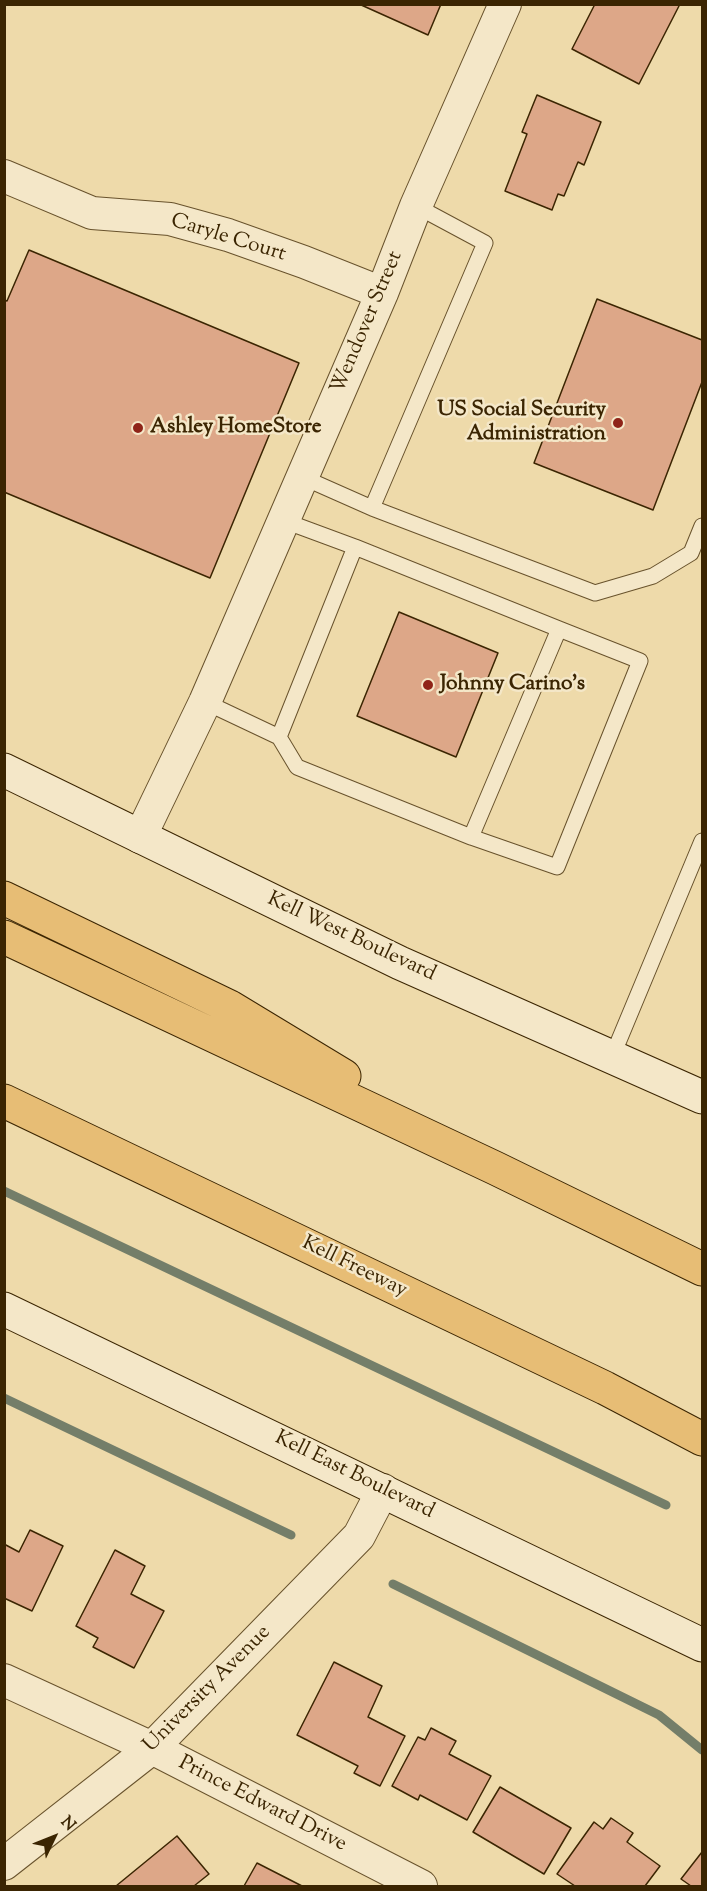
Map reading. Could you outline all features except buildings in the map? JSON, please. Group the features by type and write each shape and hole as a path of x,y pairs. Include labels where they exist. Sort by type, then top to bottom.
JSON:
{"highway":[{"path":"4,898 230,1007 495,1168"},
{"path":"4,937 495,1168 702,1269"},
{"name":"Kell Freeway","path":"4,1101 605,1388 702,1439"},
{"path":"583,1210 702,1249"},
{"path":"605,1388 702,1449"}],"main road":[{"name":"Kell West Boulevard","path":"4,770 400,963 702,1097"},
{"name":"Kell East Boulevard","path":"4,1309 702,1645"}],"street":[{"name":"Wendover Street","path":"140,837 205,702 382,293 416,206 505,4"},
{"name":"Caryle Court","path":"4,176 92,213 170,219 228,235 382,293"},
{"name":"University Avenue","path":"4,1863 152,1748 359,1536 383,1490"},
{"name":"Prince Edward Drive","path":"4,1680 152,1748 421,1887"}],"lane":[{"path":"372,508 485,243 416,206"},
{"path":"302,477 372,508 594,593 653,576 692,553 702,526"},
{"path":"205,702 279,737 297,767 471,837 558,867 640,661 282,520"},
{"path":"279,737 355,547"},
{"path":"471,837 559,629"},
{"path":"612,1057 702,841"}],"waterway":[{"path":"4,1191 666,1505"},
{"path":"4,1398 291,1535"},
{"path":"393,1584 659,1715 702,1750"}],"place":[{"name":"US Social Security Administration","path":"618,423"},
{"name":"Ashley HomeStore","path":"138,428"},
{"name":"Johnny Carino's","path":"428,685"}]}
